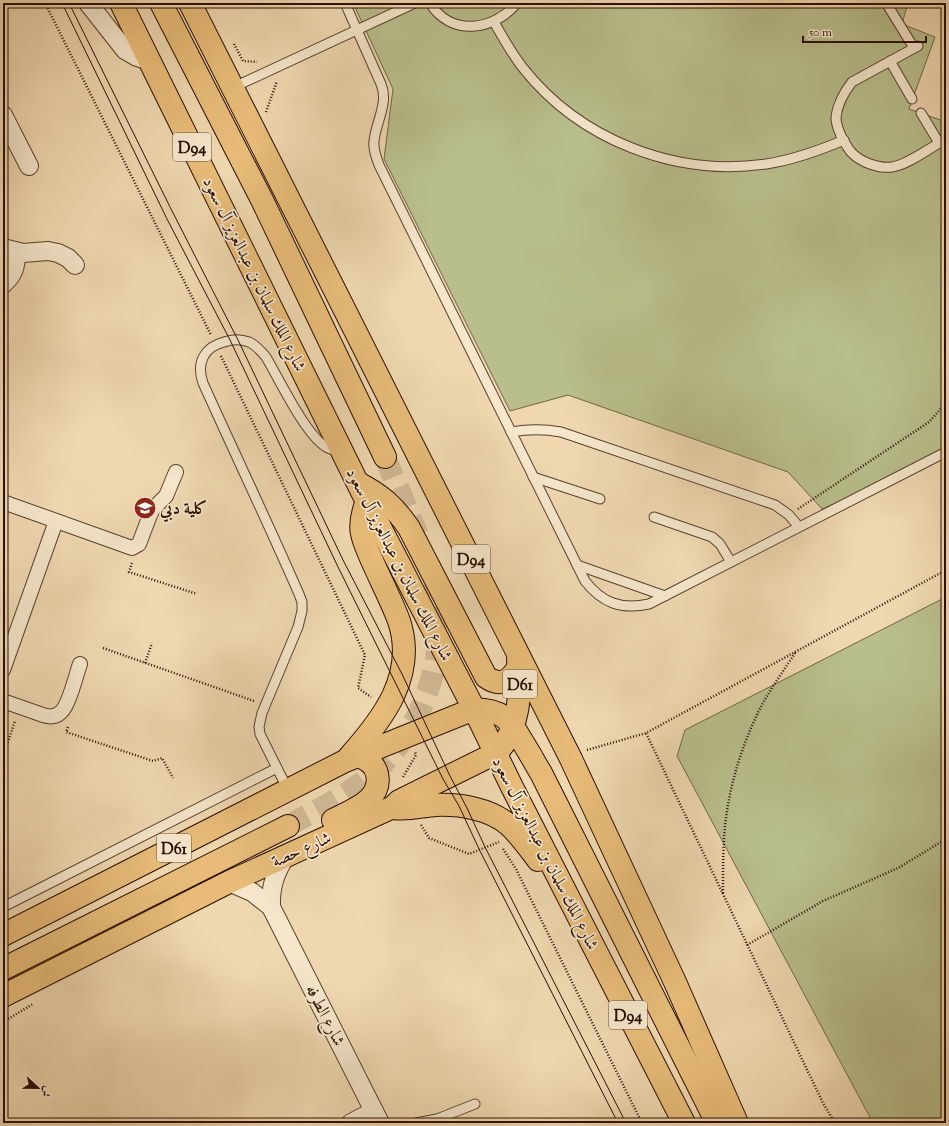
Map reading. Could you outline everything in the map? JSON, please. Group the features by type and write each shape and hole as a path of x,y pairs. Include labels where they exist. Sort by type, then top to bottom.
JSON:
{"main road":[{"name":"شارع الملك سلمان بن عبدالعزيز آل سعود","path":"121,3 362,492 684,1123"},
{"path":"161,3 262,200 385,457"},
{"name":"D94","path":"190,3 234,87 572,759 674,982 736,1123"},
{"path":"351,758 387,708 402,674 404,656 403,638 399,621 364,544 360,530 362,492 372,491 387,501 399,513 409,528 486,677 491,680 502,682 512,677 519,666"},
{"name":"شارع حصة","path":"3,996 229,882 393,808 399,802 496,753 510,735 518,705 520,686 519,666 514,644"},
{"path":"351,758 474,709 485,709 496,712 513,724 541,774 717,1123"},
{"path":"512,788 509,769 510,763 517,757 528,758 541,774"},
{"path":"307,846 323,827 369,800 375,794 378,786 378,778 376,770 372,764 365,758 351,758"},
{"name":"D61","path":"3,935 351,758"},
{"path":"393,808 402,809 442,805 459,806 483,812 502,821 518,835 573,906"},
{"path":"3,969 288,826"}],"street":[{"path":"88,3 125,50 137,57 150,61"},
{"path":"3,115 29,166"},
{"path":"9,250 31,253 48,251 58,253 68,258 75,265"},
{"path":"3,284 9,279 14,271 16,262 9,250"},
{"path":"3,502 132,548 139,544 153,509 166,496 176,472"},
{"path":"3,670 56,521"},
{"path":"3,701 49,717 56,716 62,712 66,705 80,664"},
{"name":"شارع الطرفه","path":"271,907 272,885 280,864 287,855"},
{"name":"شارع الطرفه","path":"229,882 252,892 271,907 377,1117"},
{"path":"351,1123 377,1117"}],"lane":[{"path":"345,3 384,94 384,102 374,141 376,157 585,581 599,596 618,605 639,606 649,604 946,452"},
{"path":"234,87 415,3"},
{"path":"430,3 441,15 450,21 461,25 472,26 483,26 494,22 503,17 517,3"},
{"path":"888,6 916,47 855,80 847,90 839,106 836,120 837,127 849,150 857,157 878,166 892,167 904,163 942,141 921,113"},
{"path":"494,22 508,46 524,68 562,107 607,137 657,157 698,165 738,167 792,159 818,151 844,140"},
{"path":"890,61 912,98"},
{"path":"288,790 260,734 259,727 260,720 298,627 302,611 302,602 203,383 200,374 200,366 203,357 215,344 230,340 249,342 258,348 266,357 300,416 311,432 325,446 344,455"},
{"path":"511,432 528,429 545,429 561,432 775,505 790,515 799,527"},
{"path":"534,477 600,499"},
{"path":"654,517 712,537 720,544 731,562"},
{"path":"577,565 665,596"},
{"path":"3,907 277,768"},
{"path":"416,1123 438,1119 476,1104"}],"path":[{"path":"790,515 928,422 946,403"},
{"path":"139,544 129,572 197,594"},
{"path":"585,751 646,733 946,570"},
{"path":"145,662 152,643"},
{"path":"103,648 266,705"},
{"path":"723,893 724,837 727,809 741,753 765,700 796,651"},
{"path":"3,757 20,707"},
{"path":"62,712 72,716 66,732 153,761 162,758 173,778"},
{"path":"646,733 823,1103 835,1123"},
{"path":"3,744 7,746"},
{"path":"483,812 516,869 642,1123"},
{"path":"413,826 421,825"},
{"path":"747,945 823,901 898,868 946,839"},
{"path":"3,1022 33,1004"}],"green space":[{"path":"353,3 908,3 902,24 935,37 909,109 946,122 946,455 822,509 788,472 568,395 510,411 384,159 393,89"},
{"path":"946,597 946,1123 873,1123 677,756 685,730"}],"tunnel":[{"path":"385,457 418,535"},
{"path":"288,826 357,786 386,760 403,739 417,715 428,690 435,663 439,635 438,608 434,580"}],"tram line":[{"path":"62,3 167,219 230,340 339,569 443,779 459,806 479,849 618,1123"},
{"path":"69,3 238,340 343,560 402,674 485,847 626,1123"}],"place":[{"name":"كلية دبي","path":"145,508"}]}
